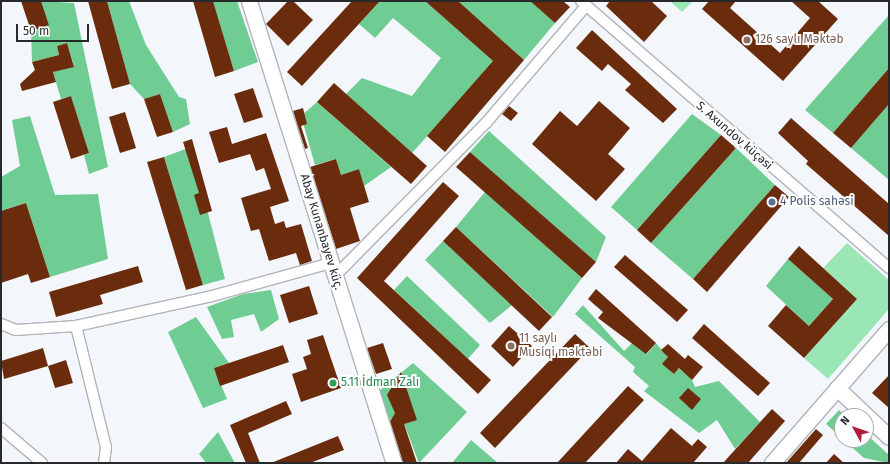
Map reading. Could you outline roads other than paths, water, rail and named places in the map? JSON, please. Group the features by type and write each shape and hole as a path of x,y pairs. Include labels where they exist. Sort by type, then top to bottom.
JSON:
{"street":[{"name":"Abay Kunanbayev küç.","path":"249,1 394,463"},
{"path":"1,324 16,330 76,326 333,270 486,123 584,3"},
{"name":"S. Axundov küçəsi","path":"584,3 889,268"},
{"path":"76,326 106,447 104,463"},
{"path":"772,463 889,329"},
{"path":"837,388 889,437"},
{"path":"1,428 42,463"}],"place":[{"name":"126 saylı Məktəb","path":"747,40"},
{"name":"4 Polis sahəsi","path":"772,202"},
{"name":"11 saylı Musiqi məktəbi","path":"511,346"},
{"name":"5.11 İdman Zalı","path":"333,383"}]}
